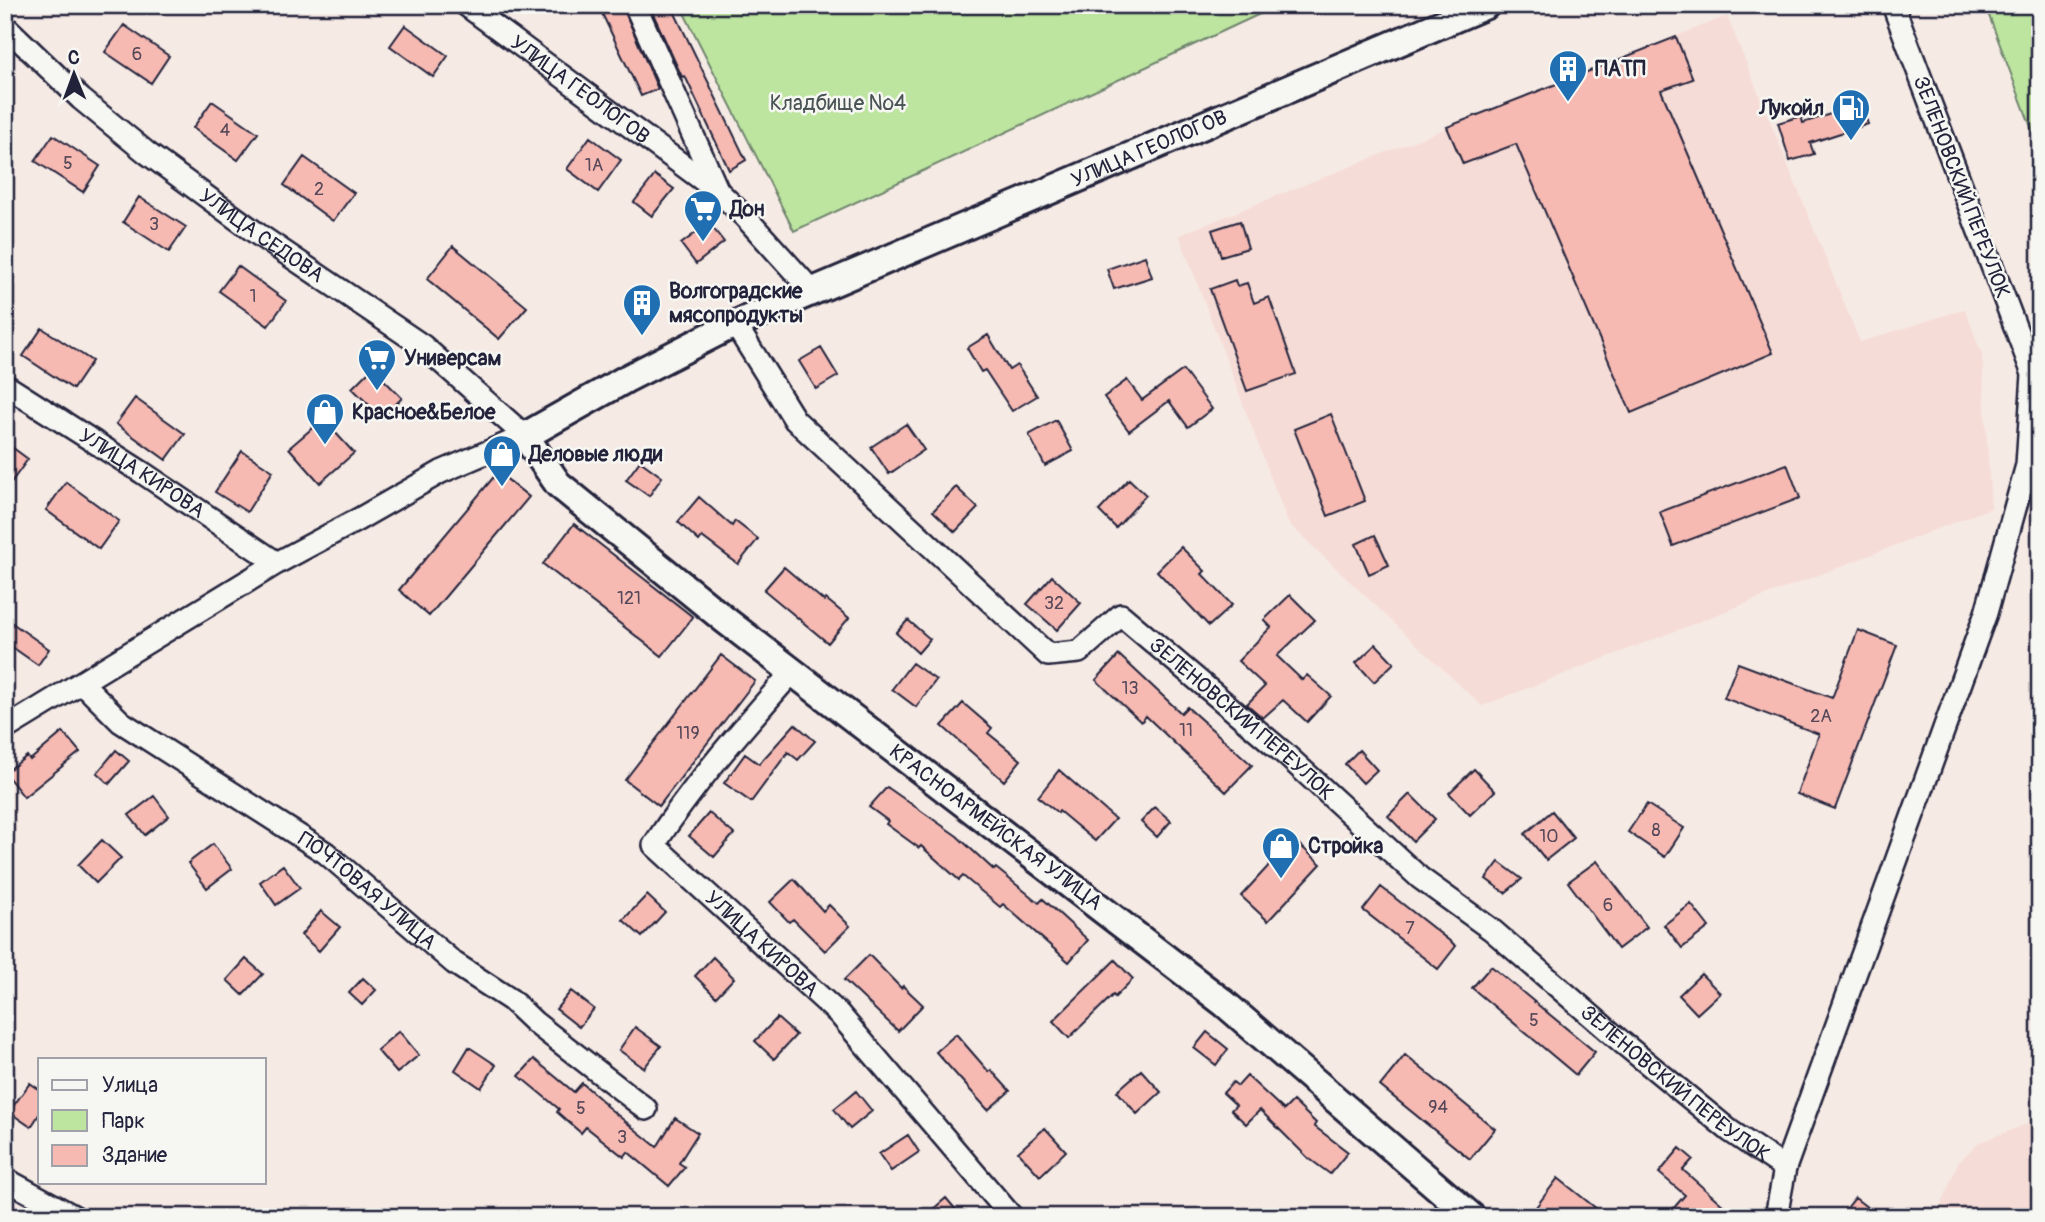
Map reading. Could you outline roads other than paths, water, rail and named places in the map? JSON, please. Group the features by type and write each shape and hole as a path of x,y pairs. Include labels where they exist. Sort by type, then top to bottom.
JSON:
{"street":[{"name":"УЛИЦА ГЕОЛОГОВ","path":"466,5 719,192 813,292"},
{"path":"635,5 719,192"},
{"name":"УЛИЦА ГЕОЛОГОВ","path":"525,436 626,379 735,324 1486,5"},
{"name":"ЗЕЛЕНОВСКИЙ ПЕРЕУЛОК","path":"1776,1217 1785,1168 1986,614 2027,464 2036,380 1893,5"},
{"name":"УЛИЦА СЕДОВА","path":"5,26 82,99 148,153 259,235 423,346 525,436"},
{"name":"ЗЕЛЕНОВСКИЙ ПЕРЕУЛОК","path":"735,324 794,420 1048,655 1079,652 1121,615 1286,754 1420,878 1492,930 1730,1131 1785,1168"},
{"name":"УЛИЦА КИРОВА","path":"5,386 143,473 276,563"},
{"path":"7,724 82,683 276,563 441,472 525,436"},
{"name":"КРАСНОАРМЕЙСКАЯ УЛИЦА","path":"525,436 558,484 725,620 1224,1003 1472,1217"},
{"name":"УЛИЦА КИРОВА","path":"793,671 725,750 654,845 839,1014 1012,1217"},
{"name":"ПОЧТОВАЯ УЛИЦА","path":"82,683 121,722 326,853 454,962 511,1000 534,1023 646,1109"},
{"path":"5,1179 75,1217"}],"place":[{"name":"ПАТП","path":"1568,103"},
{"name":"Лукойл","path":"1851,142"},
{"name":"Дон","path":"703,243"},
{"name":"Волгоградские мясопродукты","path":"642,337"},
{"name":"Универсам","path":"377,392"},
{"name":"Красное&Белое","path":"325,446"},
{"name":"Деловые люди","path":"502,488"},
{"name":"Стройка","path":"1281,880"}],"park label":[{"name":"Кладбище №4","path":"838,103"}]}
